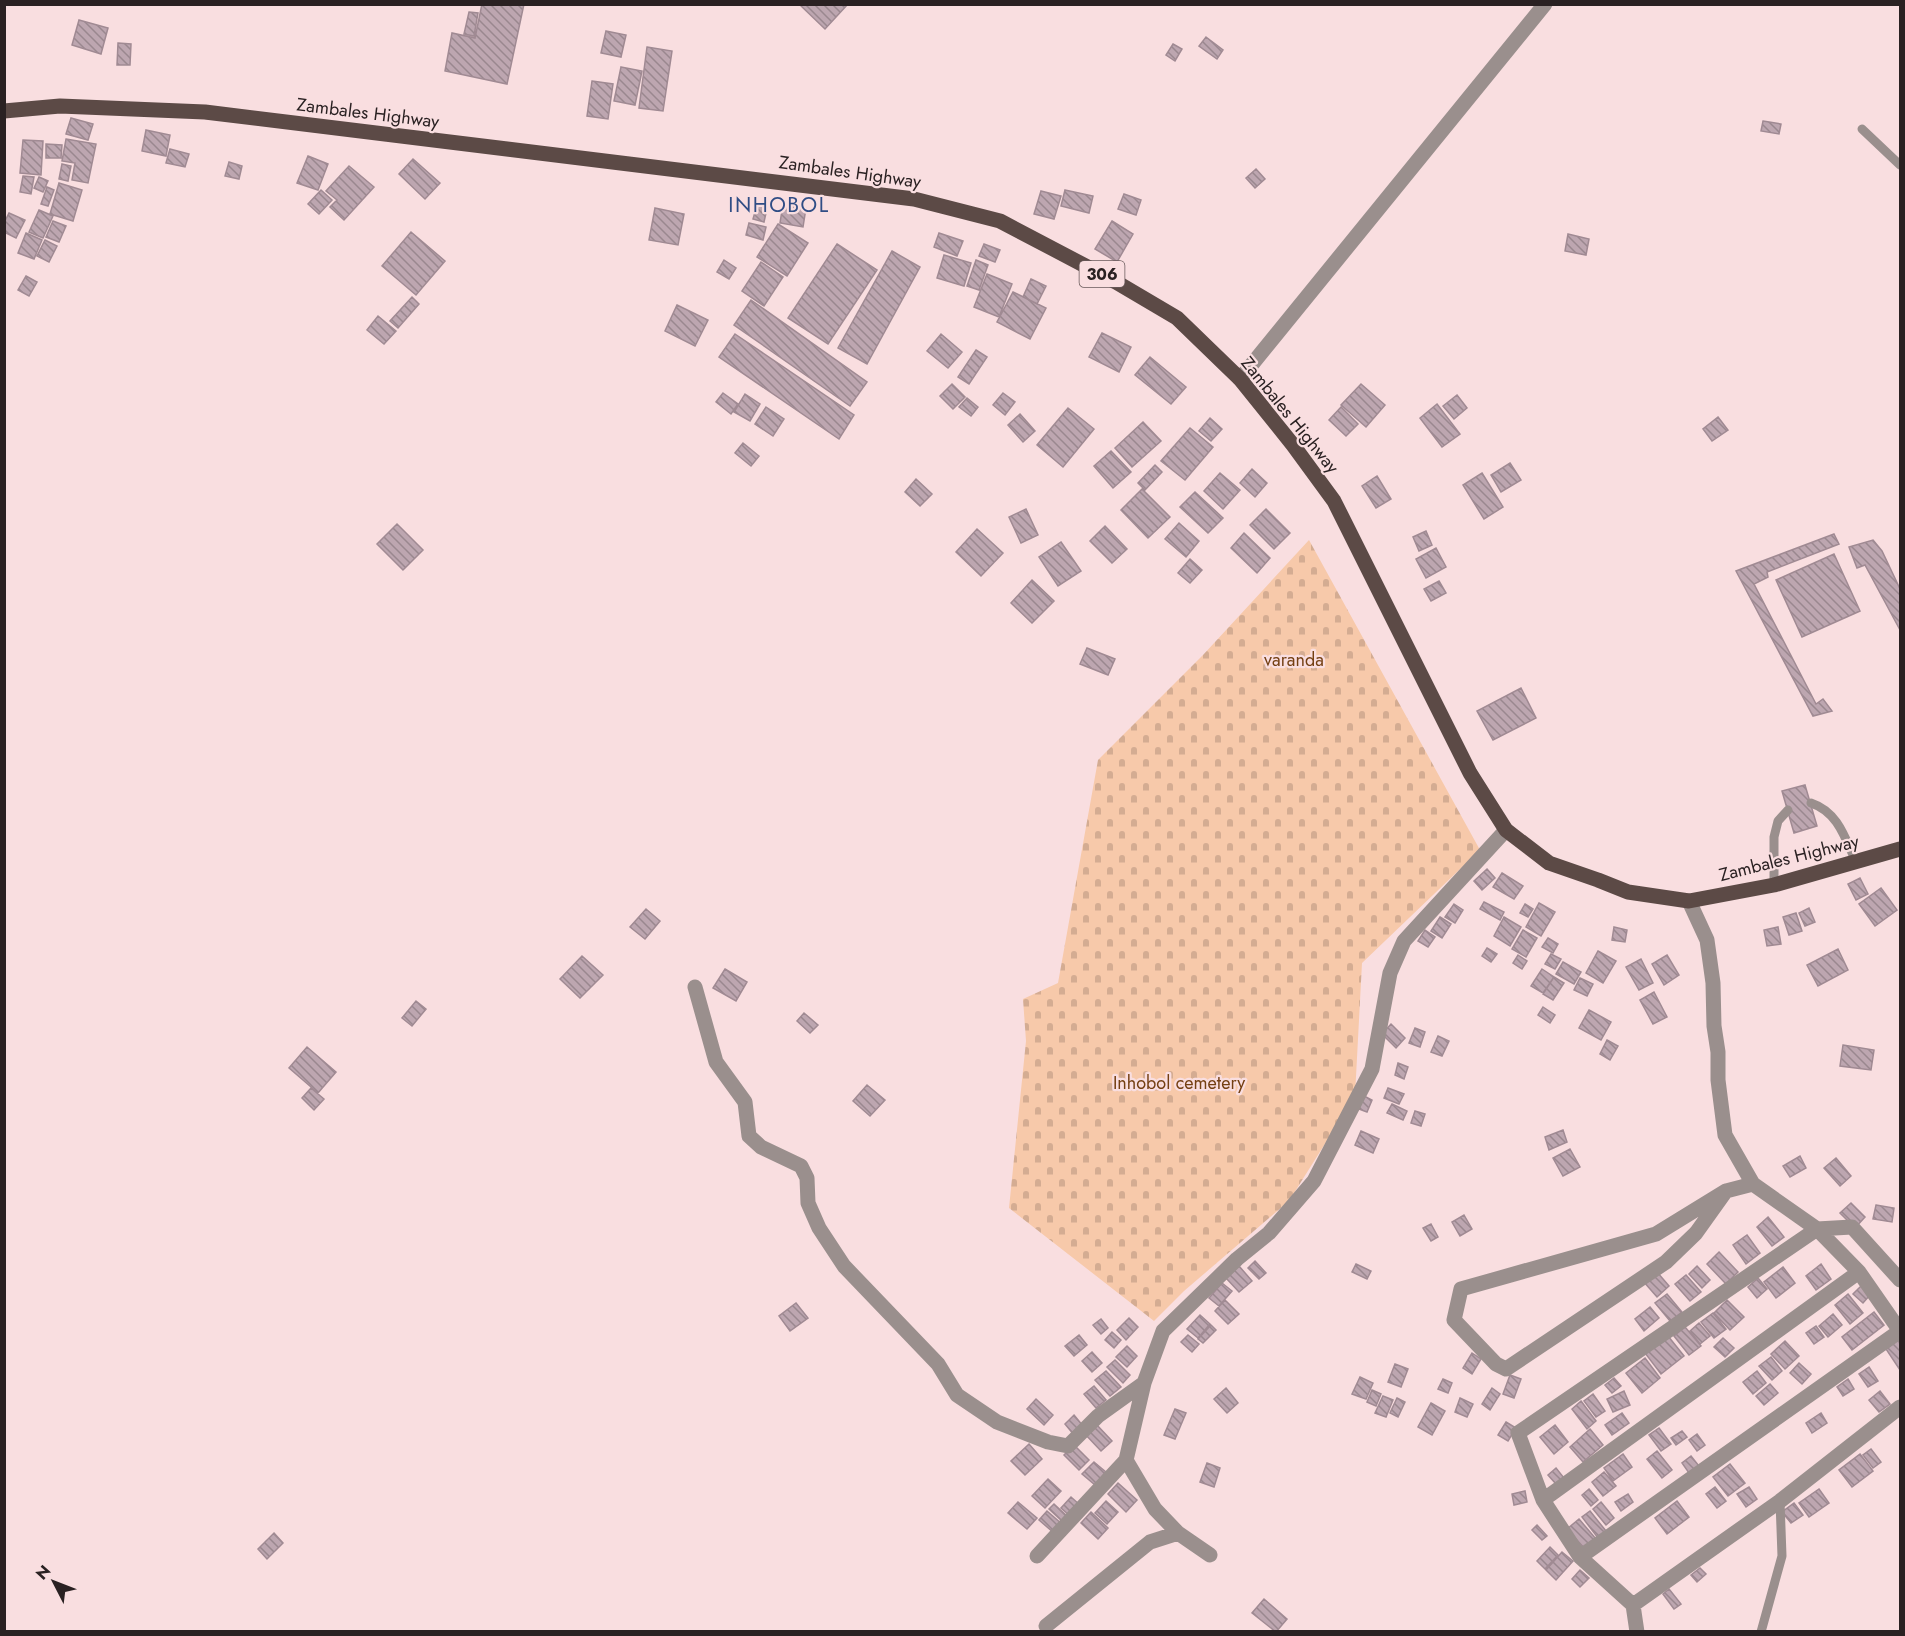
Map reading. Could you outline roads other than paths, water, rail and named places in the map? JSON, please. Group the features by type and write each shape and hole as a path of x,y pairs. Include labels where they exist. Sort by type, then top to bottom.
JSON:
{"main road":[{"name":"Zambales Highway","path":"4,111 60,106 205,112 914,199 1000,221 1116,282 1177,318 1240,379 1334,501 1470,773 1506,830 1549,863 1628,892 1689,901 1774,885 1900,849"}],"street":[{"path":"1240,379 1545,4"},
{"path":"1037,1556 1126,1460 1144,1383 1163,1331 1237,1259 1269,1233 1314,1180 1372,1069 1390,973 1404,941 1506,830"},
{"path":"1580,1557 1900,1331 1858,1272 1817,1230 1753,1184 1725,1135 1718,1080 1718,1052 1707,940 1689,901"},
{"path":"695,987 716,1062 745,1102 749,1136 761,1147 801,1166 807,1178 808,1203 819,1228 844,1266 938,1364 957,1395 997,1422 1048,1442 1068,1446 1098,1416 1144,1383"},
{"path":"1726,1191 1696,1233 1666,1262 1506,1369 1496,1364 1455,1320 1461,1289 1656,1234 1726,1191 1753,1184"},
{"path":"1637,1632 1633,1605 1580,1557 1543,1500 1518,1433 1817,1230 1852,1227 1900,1280"},
{"path":"1543,1500 1858,1272"},
{"path":"1633,1605 1780,1501 1900,1407"},
{"path":"1126,1460 1155,1509 1178,1533 1210,1555"},
{"path":"1046,1626 1150,1542 1178,1533"}],"lane":[{"path":"1862,129 1900,165"},
{"path":"1811,803 1824,807 1834,818 1856,862"},
{"path":"1774,885 1774,837 1778,821 1788,810"},
{"path":"1761,1632 1782,1556 1780,1501"}],"district":[{"name":"INHOBOL","path":"779,205"}],"park label":[{"name":"varanda","path":"1294,660"},
{"name":"Inhobol cemetery","path":"1179,1083"}]}
